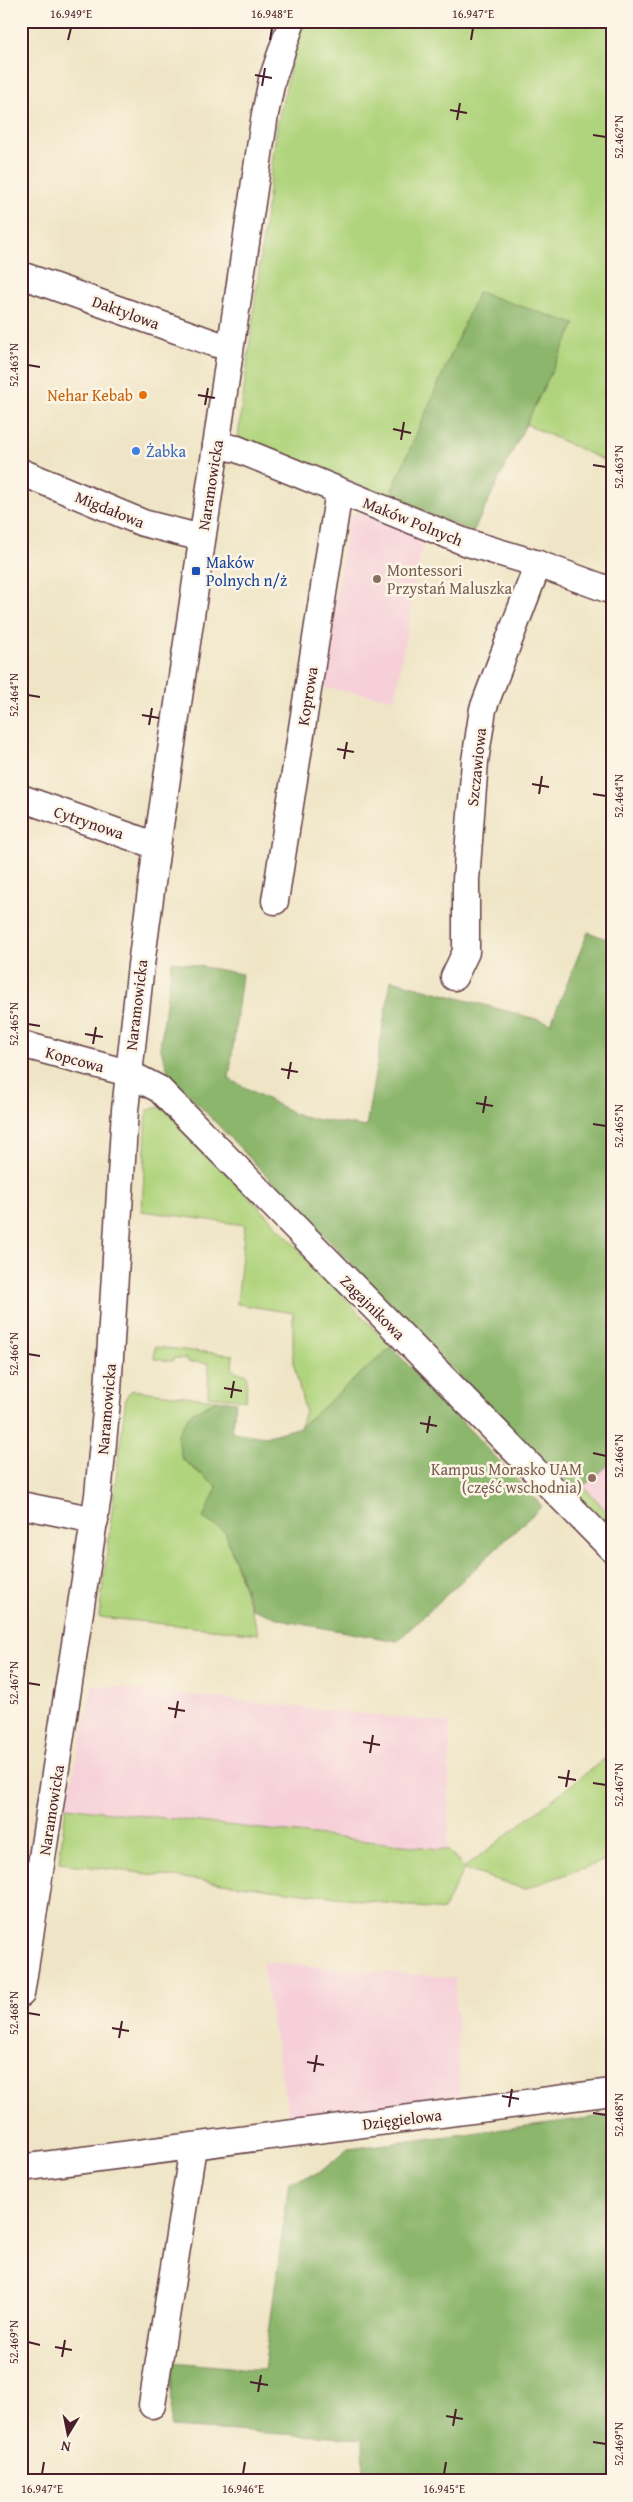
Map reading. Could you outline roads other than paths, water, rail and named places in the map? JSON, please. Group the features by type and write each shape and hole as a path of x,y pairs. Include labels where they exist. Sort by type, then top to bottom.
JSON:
{"street":[{"name":"Naramowicka","path":"21,1994 29,1892 95,1520 108,1390 120,1162 128,1074 157,846 265,114 272,80 292,21"},
{"name":"Daktylowa","path":"21,275 216,344 230,346"},
{"name":"Maków Polnych","path":"216,445 237,449 465,542 538,564 612,592"},
{"name":"Migdałowa","path":"21,472 143,523 202,538"},
{"name":"Koprowa","path":"275,901 339,491"},
{"name":"Szczawiowa","path":"454,977 466,952 466,880 475,761 483,709 538,564"},
{"name":"Cytrynowa","path":"21,798 157,846"},
{"name":"Kopcowa","path":"21,1044 128,1074"},
{"name":"Zagajnikowa","path":"128,1074 159,1089 612,1549"},
{"path":"21,1505 95,1520"},
{"name":"Dzięgielowa","path":"21,2168 612,2092"},
{"path":"152,2405 193,2147"}],"place":[{"name":"Nehar Kebab","path":"143,395"},
{"name":"Żabka","path":"136,451"},
{"name":"Maków Polnych n/ż","path":"196,571"},
{"name":"Montessori Przystań Maluszka","path":"377,579"},
{"name":"Kampus Morasko UAM (część wschodnia)","path":"592,1478"}]}
